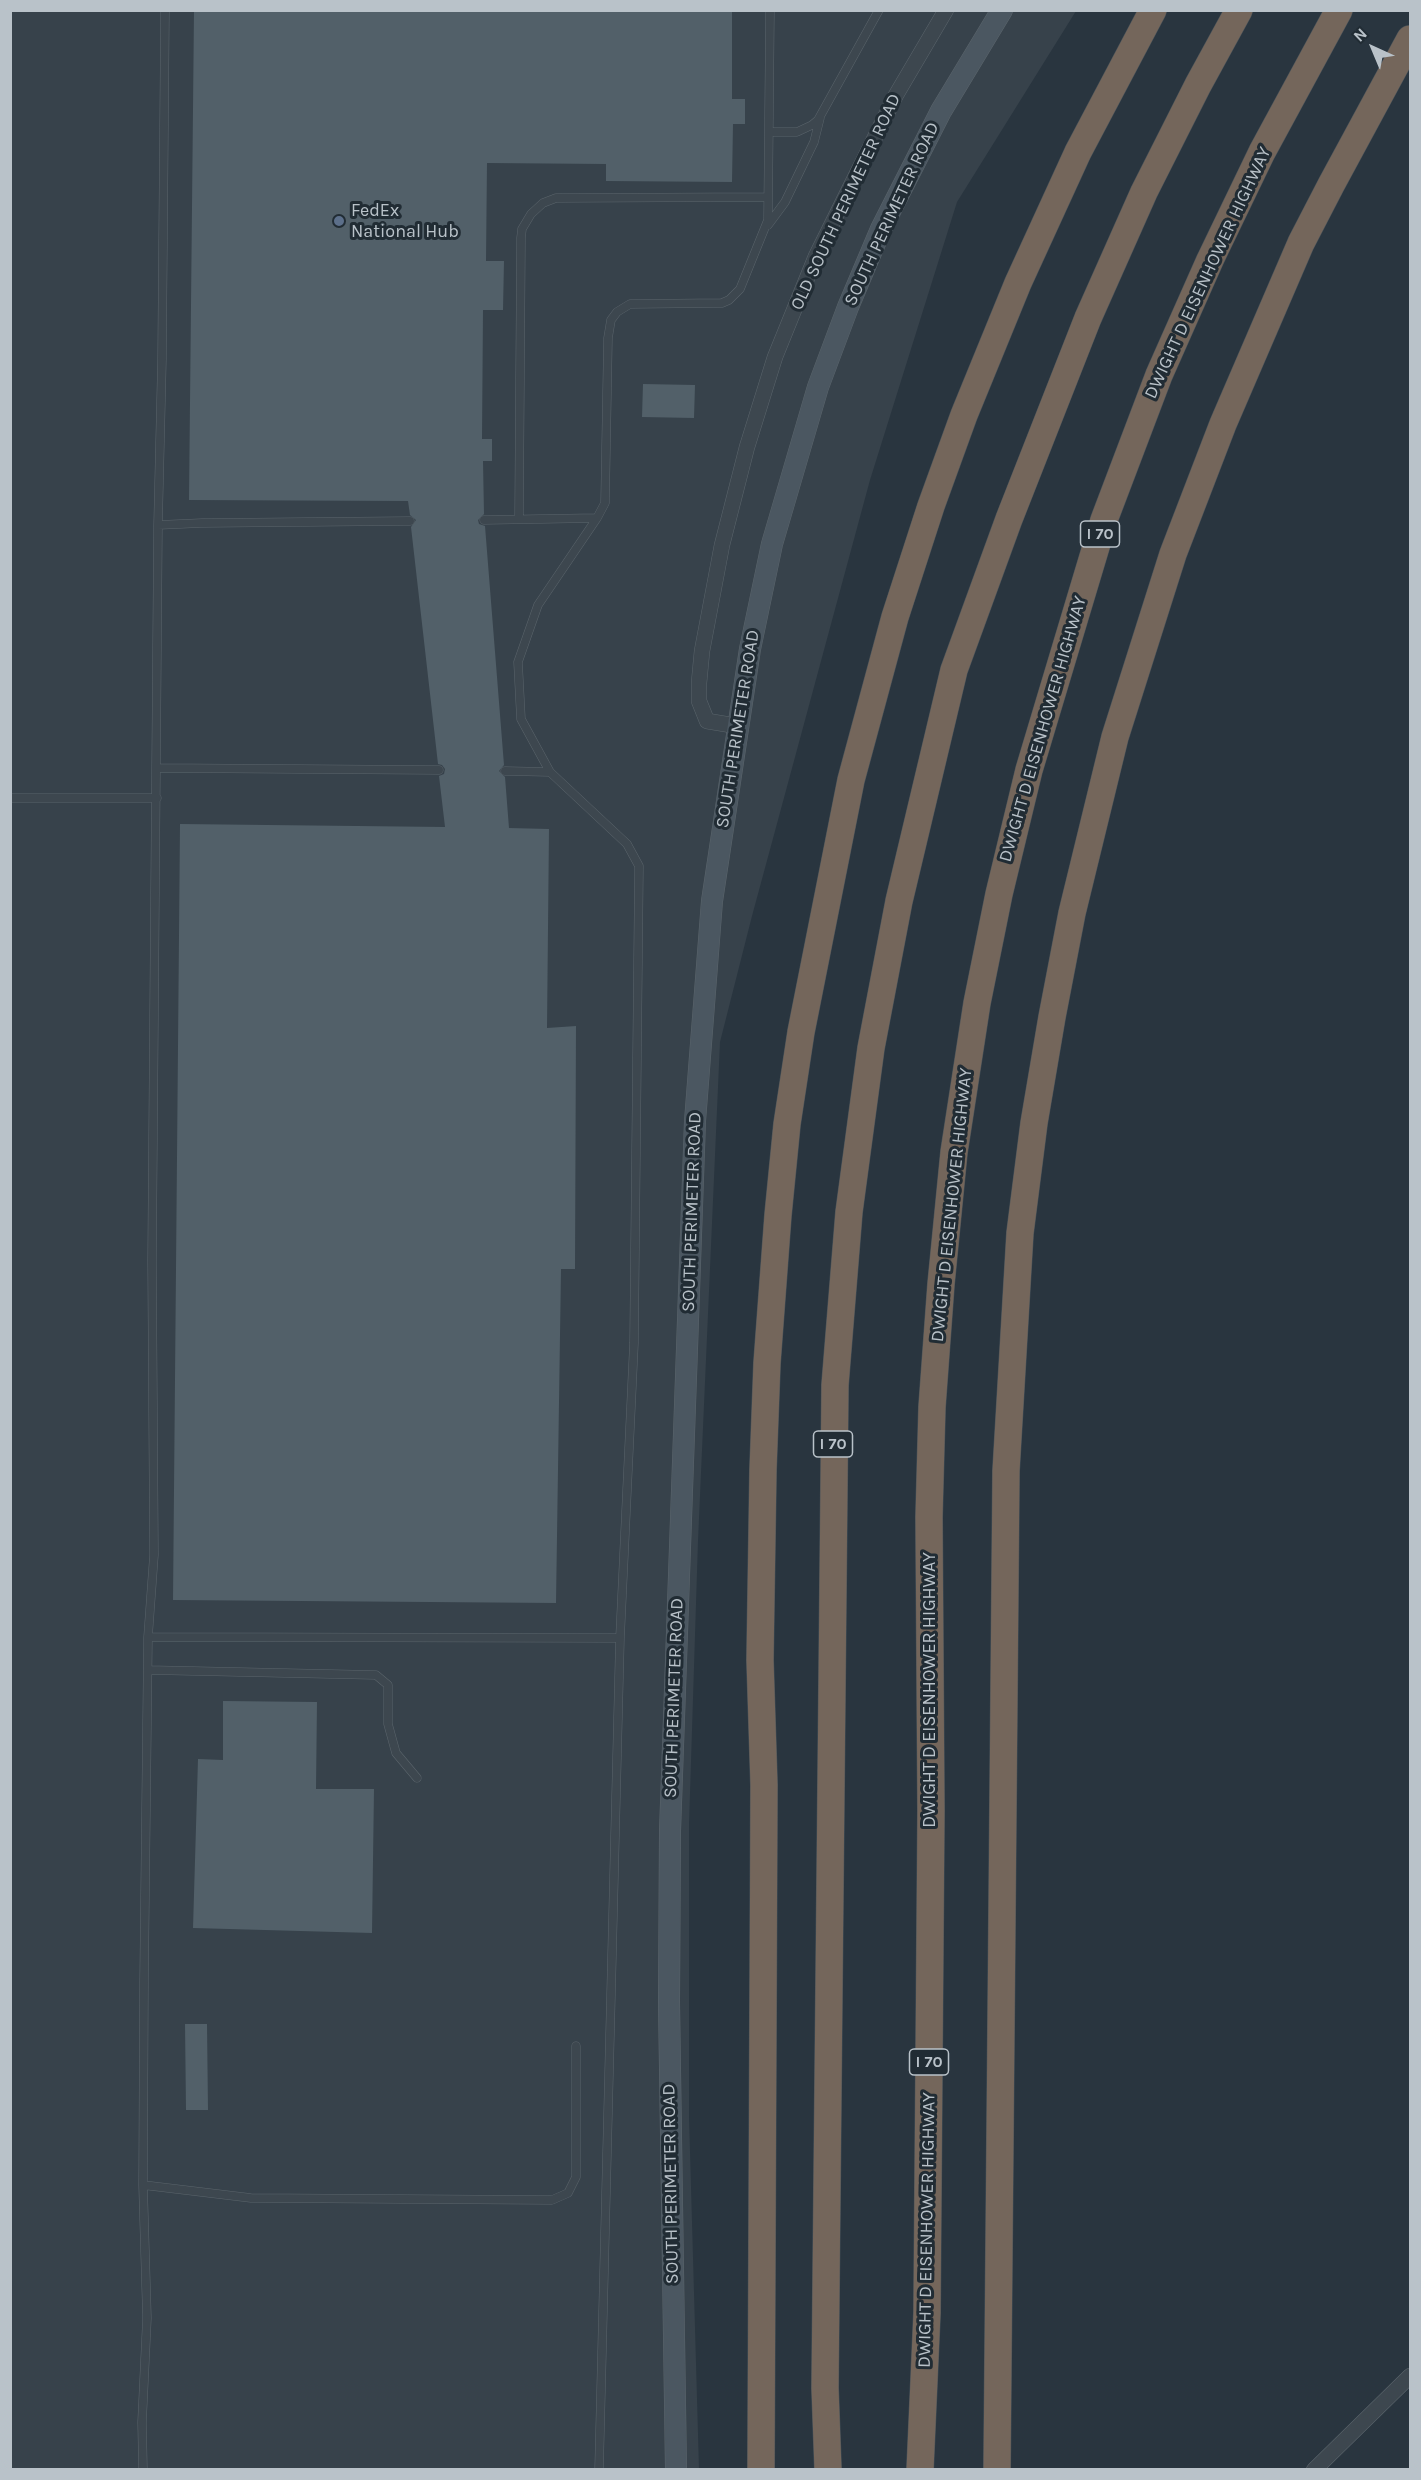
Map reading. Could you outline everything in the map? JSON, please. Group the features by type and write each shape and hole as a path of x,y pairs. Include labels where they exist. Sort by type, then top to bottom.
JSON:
{"highway":[{"path":"761,2469 765,1785 760,1660 763,1470 767,1363 778,1215 787,1124 801,1032 851,780 895,617 931,506 964,415 1018,283 1078,152 1152,10"},
{"name":"I 70","path":"828,2469 826,2311 835,1385 849,1212 870,1048 899,901 954,670 1013,508 1088,318 1144,192 1192,96 1239,10"},
{"name":"DWIGHT D EISENHOWER HIGHWAY","path":"920,2469 927,2313 931,1822 929,1562 932,1407 954,1152 977,1003 999,894 1029,770 1104,520 1159,375 1210,260 1267,143 1339,10"},
{"path":"997,2469 1006,1471 1020,1233 1034,1123 1053,1006 1072,913 1115,737 1181,533 1223,424 1301,243 1330,184 1410,39"},
{"path":"814,2469 826,2311"},
{"path":"927,2313 935,2469"}],"street":[{"name":"OLD SOUTH PERIMETER ROAD","path":"737,726 707,721 699,701 699,683 702,651 722,545 747,447 774,357 816,256 896,95 946,10"},
{"name":"SOUTH PERIMETER ROAD","path":"676,2469 669,2002 676,1625 695,1121 712,901 750,649 772,544 798,449 833,347 872,249 919,151 964,70 1002,10"},
{"path":"1314,2469 1410,2376"}],"lane":[{"path":"143,2469 147,2318 143,2185 148,1637 154,1555 149,1439 150,1261 157,798 161,149 165,10"},
{"path":"766,229 770,10"},
{"path":"769,132 797,132 812,125 821,114 879,10"},
{"path":"599,2469 620,1638 634,1343 639,866 627,844 550,772 521,719 518,662 538,605 597,518 605,502 608,338 611,320 617,312 630,304 712,304 729,300 740,289 766,229 785,202 810,152 821,114"},
{"path":"519,519 521,238 522,229 531,214 543,203 556,198 768,197"},
{"path":"484,520 597,518"},
{"path":"158,525 410,521"},
{"path":"157,768 439,770"},
{"path":"505,771 550,772"},
{"path":"10,798 157,798"},
{"path":"148,1637 620,1638"},
{"path":"148,1670 376,1675 388,1685 387,1724 396,1753 417,1778"},
{"path":"143,2185 251,2198 552,2200 568,2193 576,2177 576,2046"}],"shaded area":[{"path":"11,11 1076,11 957,202 870,480 720,1042 698,1541 689,1825 689,2116 699,2469 11,2470"}],"building":[{"path":"194,10 732,10 732,99 745,99 745,124 733,124 732,182 606,181 606,164 487,163 486,261 504,261 503,310 483,310 482,439 492,439 492,461 483,461 484,514 478,520 479,524 485,526 504,765 499,771 505,777 509,828 549,829 547,1028 576,1026 575,1269 561,1269 556,1603 173,1600 180,824 445,827 439,776 444,774 445,769 438,764 411,527 416,520 410,515 408,501 189,500"},
{"path":"643,384 695,385 694,418 642,417"},
{"path":"223,1701 317,1702 316,1789 374,1789 372,1933 193,1928 198,1759 223,1760"},
{"path":"185,2024 207,2024 208,2110 186,2110"}],"place":[{"name":"FedEx National Hub","path":"339,221"}]}
